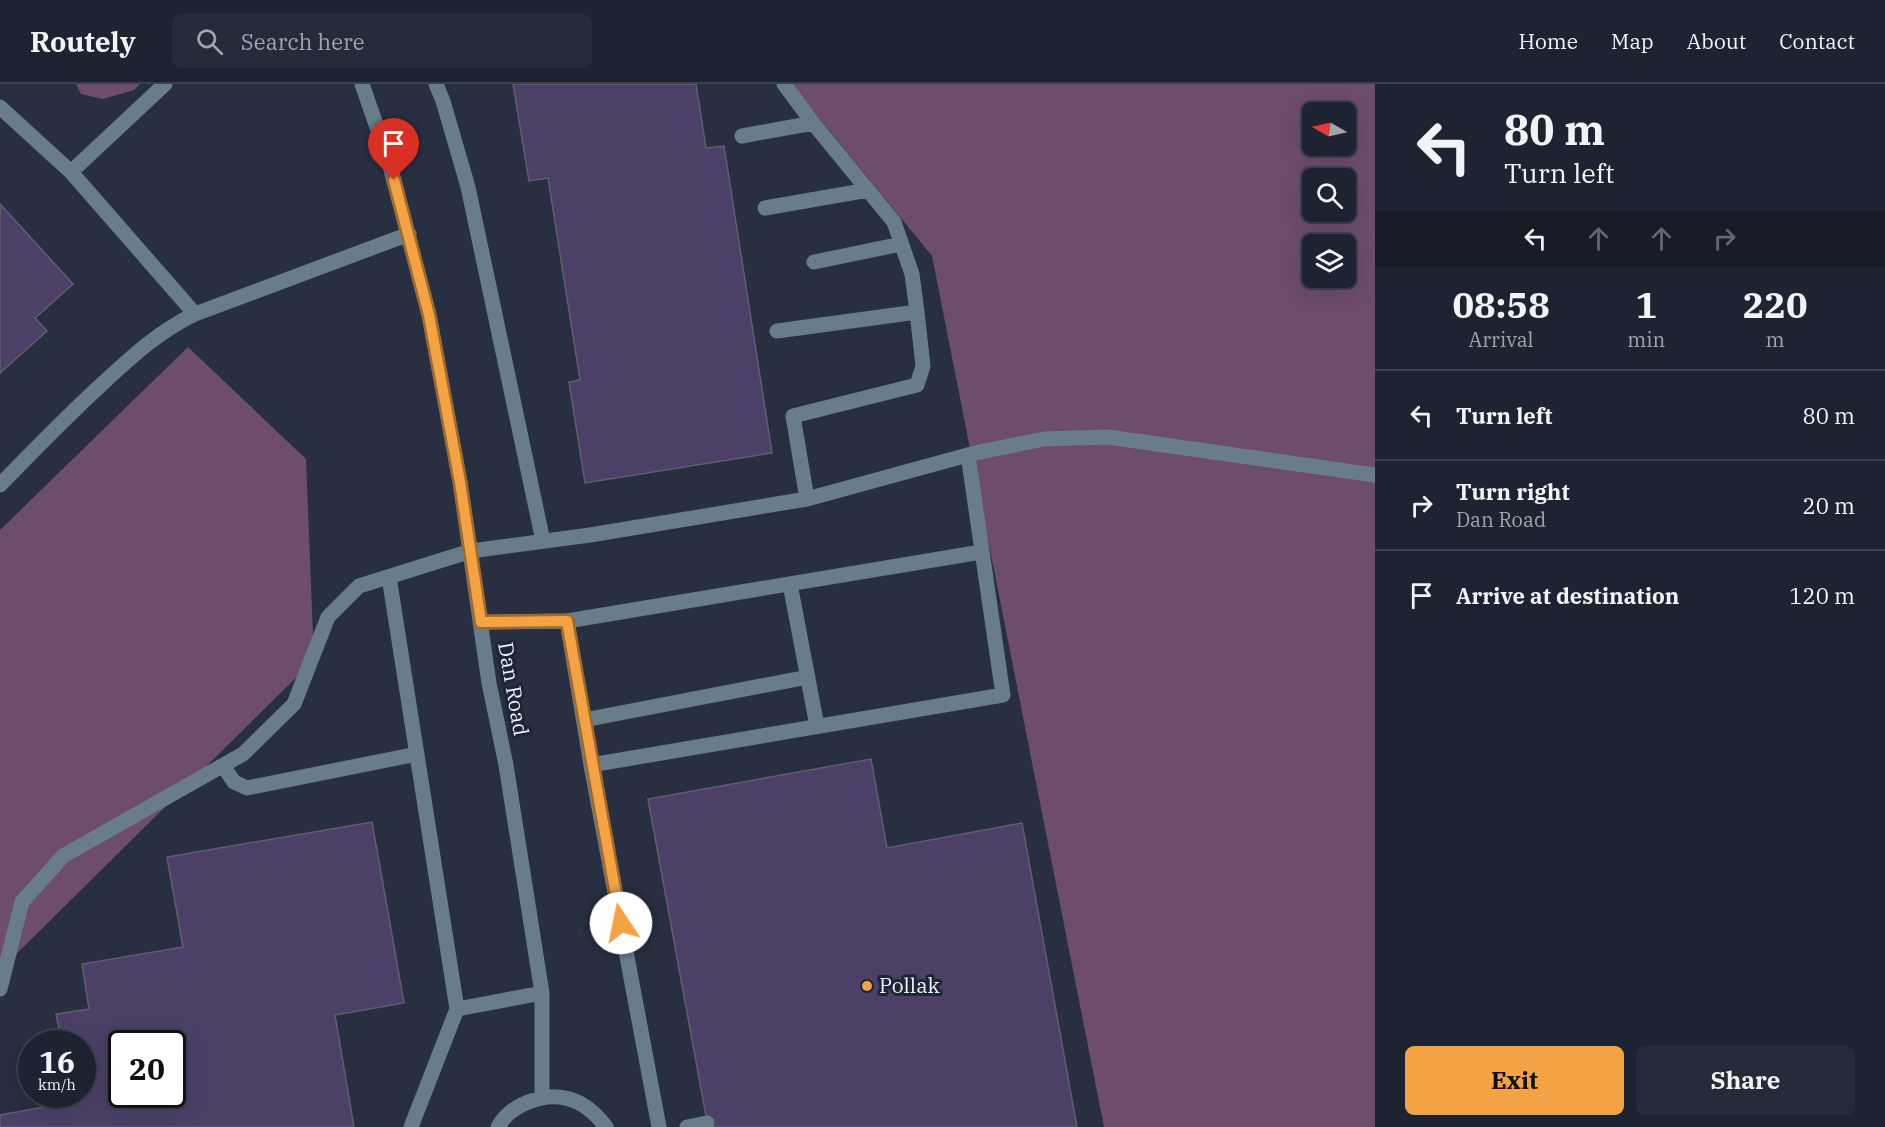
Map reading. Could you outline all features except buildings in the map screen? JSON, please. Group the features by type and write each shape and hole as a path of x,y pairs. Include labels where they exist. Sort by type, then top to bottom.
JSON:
{"street":[{"path":"71,172 165,84"},
{"name":"Dan Road","path":"362,84 389,162 429,315 471,550 489,683 506,765 542,993 542,1096"},
{"path":"436,84 468,187 543,541"},
{"path":"784,84 894,222 912,274 923,366 917,386 793,416 807,499"},
{"path":"0,106 71,172 195,314"},
{"path":"742,136 813,123"},
{"path":"765,207 868,190"},
{"path":"0,485 65,418 135,353 176,323 409,234"},
{"path":"814,262 901,244"},
{"path":"777,331 916,312"},
{"path":"0,989 22,902 63,856 243,754 294,704 328,617 359,586 471,550 602,533 807,499 968,455 1044,439 1108,437 1375,475"},
{"path":"591,765 1003,695 968,455"},
{"path":"481,622 567,621 981,552"},
{"path":"389,577 457,1009 411,1127"},
{"path":"790,584 817,726"},
{"path":"567,621 591,765 659,1127"},
{"path":"584,720 808,677"},
{"path":"223,766 234,782 247,788 417,754"},
{"path":"457,1009 542,993"},
{"path":"498,1127 501,1120 516,1107 542,1096 556,1096 578,1102 596,1114 606,1127"},
{"path":"687,1127 707,1124"}],"shaded area":[{"path":"76,84 140,84 134,90 103,99 81,94"},
{"path":"791,84 1375,84 1375,1127 1104,1127 932,256"},
{"path":"188,347 306,459 314,660 0,970 0,530"}],"place":[{"name":"Pollak","path":"867,986"}],"route":[{"path":"394,180 429,315 460,482 481,622 567,621 621,923"}]}
